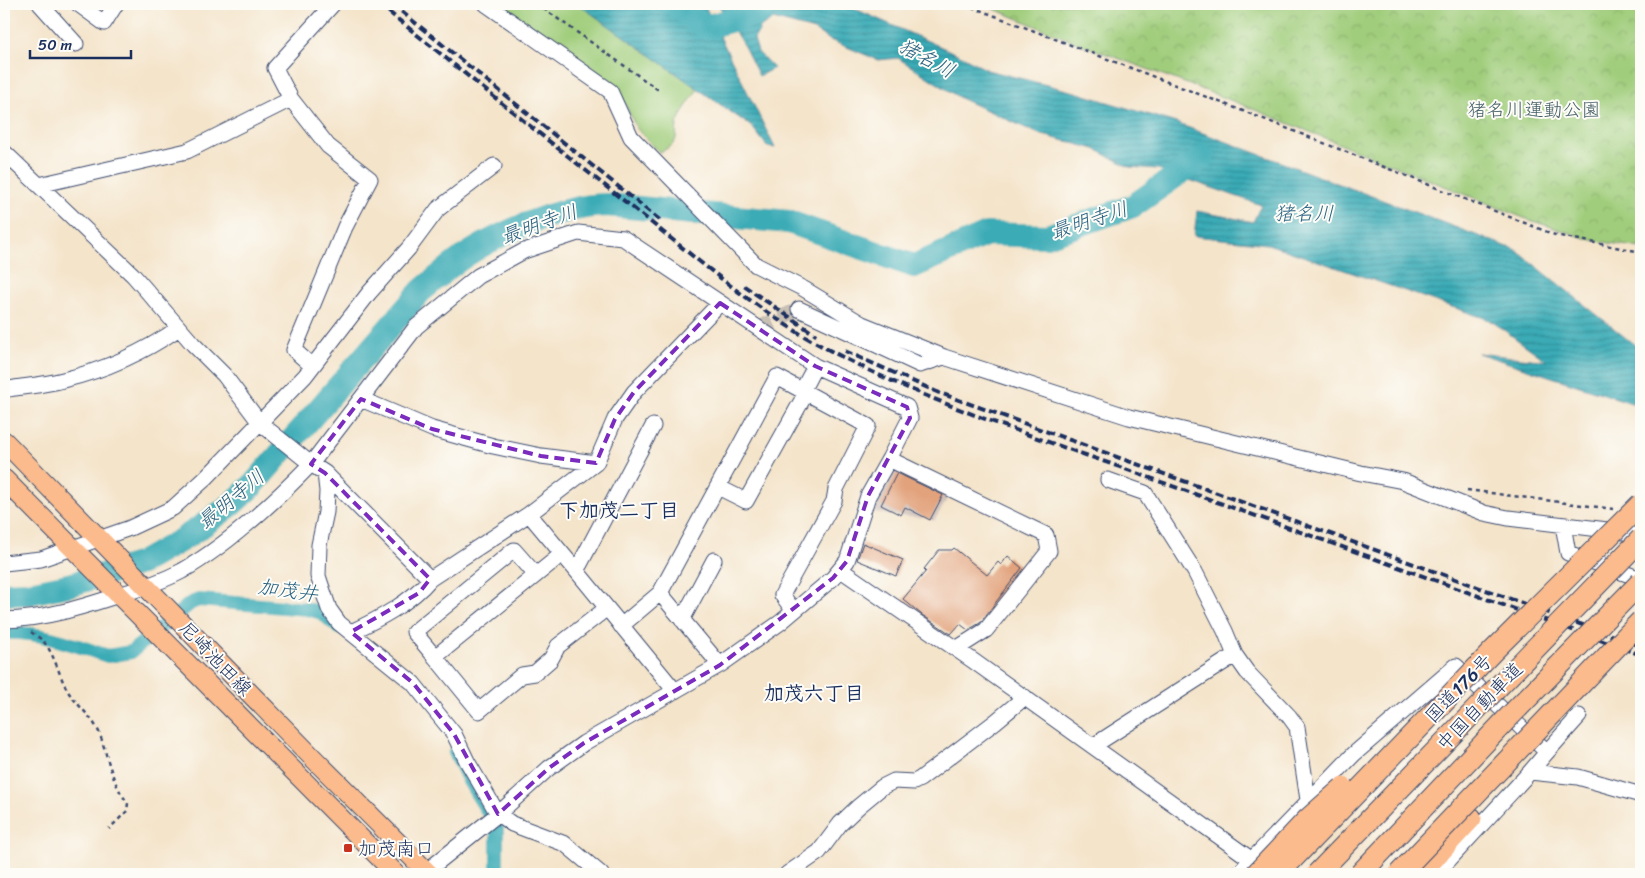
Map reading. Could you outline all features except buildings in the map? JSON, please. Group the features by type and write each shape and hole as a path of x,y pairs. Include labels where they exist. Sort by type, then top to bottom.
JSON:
{"highway":[{"name":"国道176号","path":"1278,874 1632,507"},
{"name":"中国自動車道","path":"1317,874 1641,539"},
{"name":"中国自動車道","path":"1360,874 1641,580"},
{"path":"1399,874 1641,621"},
{"path":"1254,867 1493,651"},
{"path":"1418,874 1471,818 1589,675"}],"main road":[{"name":"尼崎池田線","path":"4,441 426,873"},
{"name":"尼崎池田線","path":"4,479 396,874"}],"street":[{"path":"40,4 76,44"},
{"path":"78,4 104,23 116,4"},
{"path":"312,366 294,350 345,227 370,179 328,146 291,99 275,68 333,4"},
{"path":"486,4 610,91 631,136 756,265 804,289 862,324 944,357 1129,417 1352,471 1403,481 1484,513 1508,518 1641,534"},
{"path":"39,185 187,150 291,99"},
{"path":"4,152 133,275 179,328 224,375 264,426 308,462 325,473 430,579"},
{"path":"4,563 41,559 75,550 173,508 264,426 369,293 409,248 438,209 494,166"},
{"path":"4,620 28,619 84,607 117,593 182,571 222,544 244,526 308,462 416,327 478,276 524,251 578,233 623,238 815,366 907,408 910,418 868,496 847,562 841,570 794,611 720,665 584,743 549,768 498,814 426,873"},
{"path":"351,632 368,624 418,592 430,579 529,514 596,463 615,419 634,392 720,304"},
{"path":"798,309 920,365 944,357"},
{"path":"9,388 61,381 110,366 157,343 179,328"},
{"path":"718,487 746,501 804,392 815,366"},
{"path":"621,626 660,593 777,377 868,426 836,489 834,501 782,595 794,611"},
{"path":"360,399 432,429 493,446 541,456 596,463"},
{"path":"575,569 580,564 653,426"},
{"path":"889,459 1046,535 1049,551 986,630 956,649"},
{"path":"325,473 327,491 326,512 318,545 318,576 329,609 339,623 413,683 454,734 467,761 498,814 512,824 565,844 601,874"},
{"path":"1108,480 1145,493 1195,572 1235,655 1246,672 1289,716 1297,727 1308,800"},
{"path":"529,514 675,691"},
{"path":"1563,525 1568,553 1641,580"},
{"path":"536,575 514,550 414,632 479,711 522,675 535,673 551,659 558,646 607,608"},
{"path":"435,656 562,554"},
{"path":"682,620 714,560"},
{"path":"841,570 1025,697 1254,867 1267,874"},
{"path":"660,593 720,665"},
{"path":"1093,746 1235,655"},
{"path":"1238,874 1254,867 1308,800 1354,754 1456,666 1547,752"},
{"path":"787,874 818,852 840,824 882,787 894,781 914,782 920,779 1025,697"},
{"path":"1436,874 1579,716"},
{"path":"1530,772 1578,777 1641,795"}],"path":[{"path":"537,4 660,90"},
{"path":"966,4 1555,235 1641,252"},
{"path":"1466,490 1632,507"},
{"path":"19,620 23,627 44,642 70,694 98,730 119,793 128,803 127,811 109,829"}],"highlighted area":[{"path":"720,303 815,366 907,407 910,418 868,496 847,561 833,578 720,665 584,743 549,768 498,814 454,734 413,683 351,632 419,593 430,579 325,473 311,464 361,399 432,429 541,456 596,463 615,419 634,392"}],"shaded area":[{"path":"895,466 950,495 934,521 869,511"}],"green space":[{"path":"500,4 578,4 698,89 679,119 675,141 672,145 659,152 637,129 618,89 601,74"},
{"name":"猪名川運動公園","path":"982,4 1641,4 1641,248 1591,240 1524,218 1233,101 1072,41"}],"water":[{"path":"578,4 704,4 775,148 767,146 752,127"},
{"name":"猪名川","path":"718,4 844,4 964,57 987,70 1075,92 1176,123 1516,250 1641,350 1641,406 1478,353 1547,361 1490,320 1268,244 1194,236 1197,211 1253,222 1261,205 1158,169 1129,167 1095,149 1039,134 960,98 898,58 878,60 830,40 814,30 773,19 761,27 754,39 758,52 774,68 759,76 745,48"}],"waterway":[{"name":"猪名川","path":"673,4 705,27 760,13"},
{"name":"最明寺川","path":"4,594 30,593 73,584 141,563 205,524 231,505 253,485 421,291 451,266 485,244 546,217 567,211 607,205 789,222 914,266 987,234 1047,236 1133,206 1203,157"},
{"name":"加茂井","path":"4,633 44,636 108,656 131,652 191,603 199,600 308,609 322,613 339,628"},
{"name":"加茂井","path":"455,752 469,781 497,827 497,874"}],"tunnel":[{"path":"759,328 799,309"}],"railway":[{"path":"379,4 734,289 799,333 839,355 881,376 1008,428 1641,655"},
{"path":"392,4 661,221"},
{"path":"744,286 816,335"},
{"path":"845,351 937,392 1641,646"}],"place":[{"name":"加茂南口","path":"348,848"}],"district":[{"name":"下加茂二丁目","path":"619,510"},
{"name":"加茂六丁目","path":"814,693"}]}
